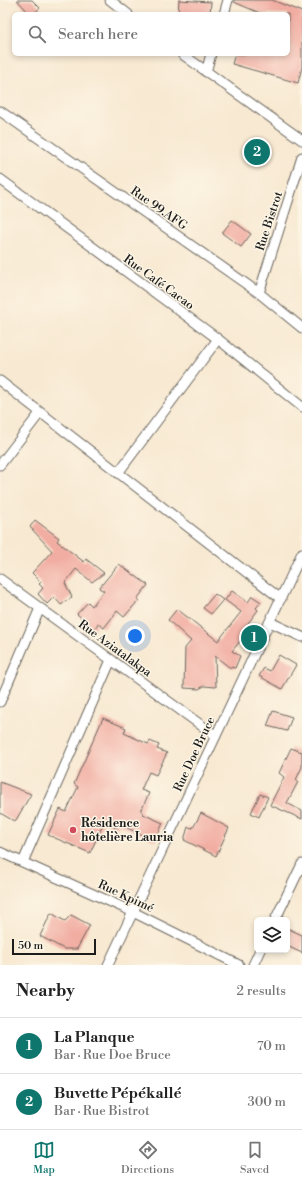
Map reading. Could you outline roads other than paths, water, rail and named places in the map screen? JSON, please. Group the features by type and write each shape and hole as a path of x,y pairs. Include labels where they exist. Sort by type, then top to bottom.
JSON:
{"street":[{"path":"110,0 125,12"},
{"path":"225,12 228,0"},
{"path":"185,56 302,140"},
{"path":"206,72 210,56"},
{"name":"Rue 99.AFG","path":"0,111 259,293 302,328"},
{"name":"Rue Bistrot","path":"259,293 302,157"},
{"name":"Rue Café Cacao","path":"0,179 218,339 302,406"},
{"path":"118,473 218,339"},
{"path":"0,381 281,598"},
{"path":"0,465 40,413"},
{"name":"Rue Doe Bruce","path":"108,965 302,553"},
{"name":"Rue Aziatalakpa","path":"0,580 216,736"},
{"path":"0,702 40,608"},
{"path":"270,622 302,638"},
{"path":"23,862 111,660"},
{"name":"Rue Kpimé","path":"0,852 133,912 239,965"},
{"path":"276,917 302,864"},
{"path":"252,965 258,953"}],"place":[{"name":"Buvette Pépékallé","path":"257,152"},
{"name":"La Planque","path":"254,638"},
{"name":"Résidence hôtelière Lauria","path":"73,830"}]}
